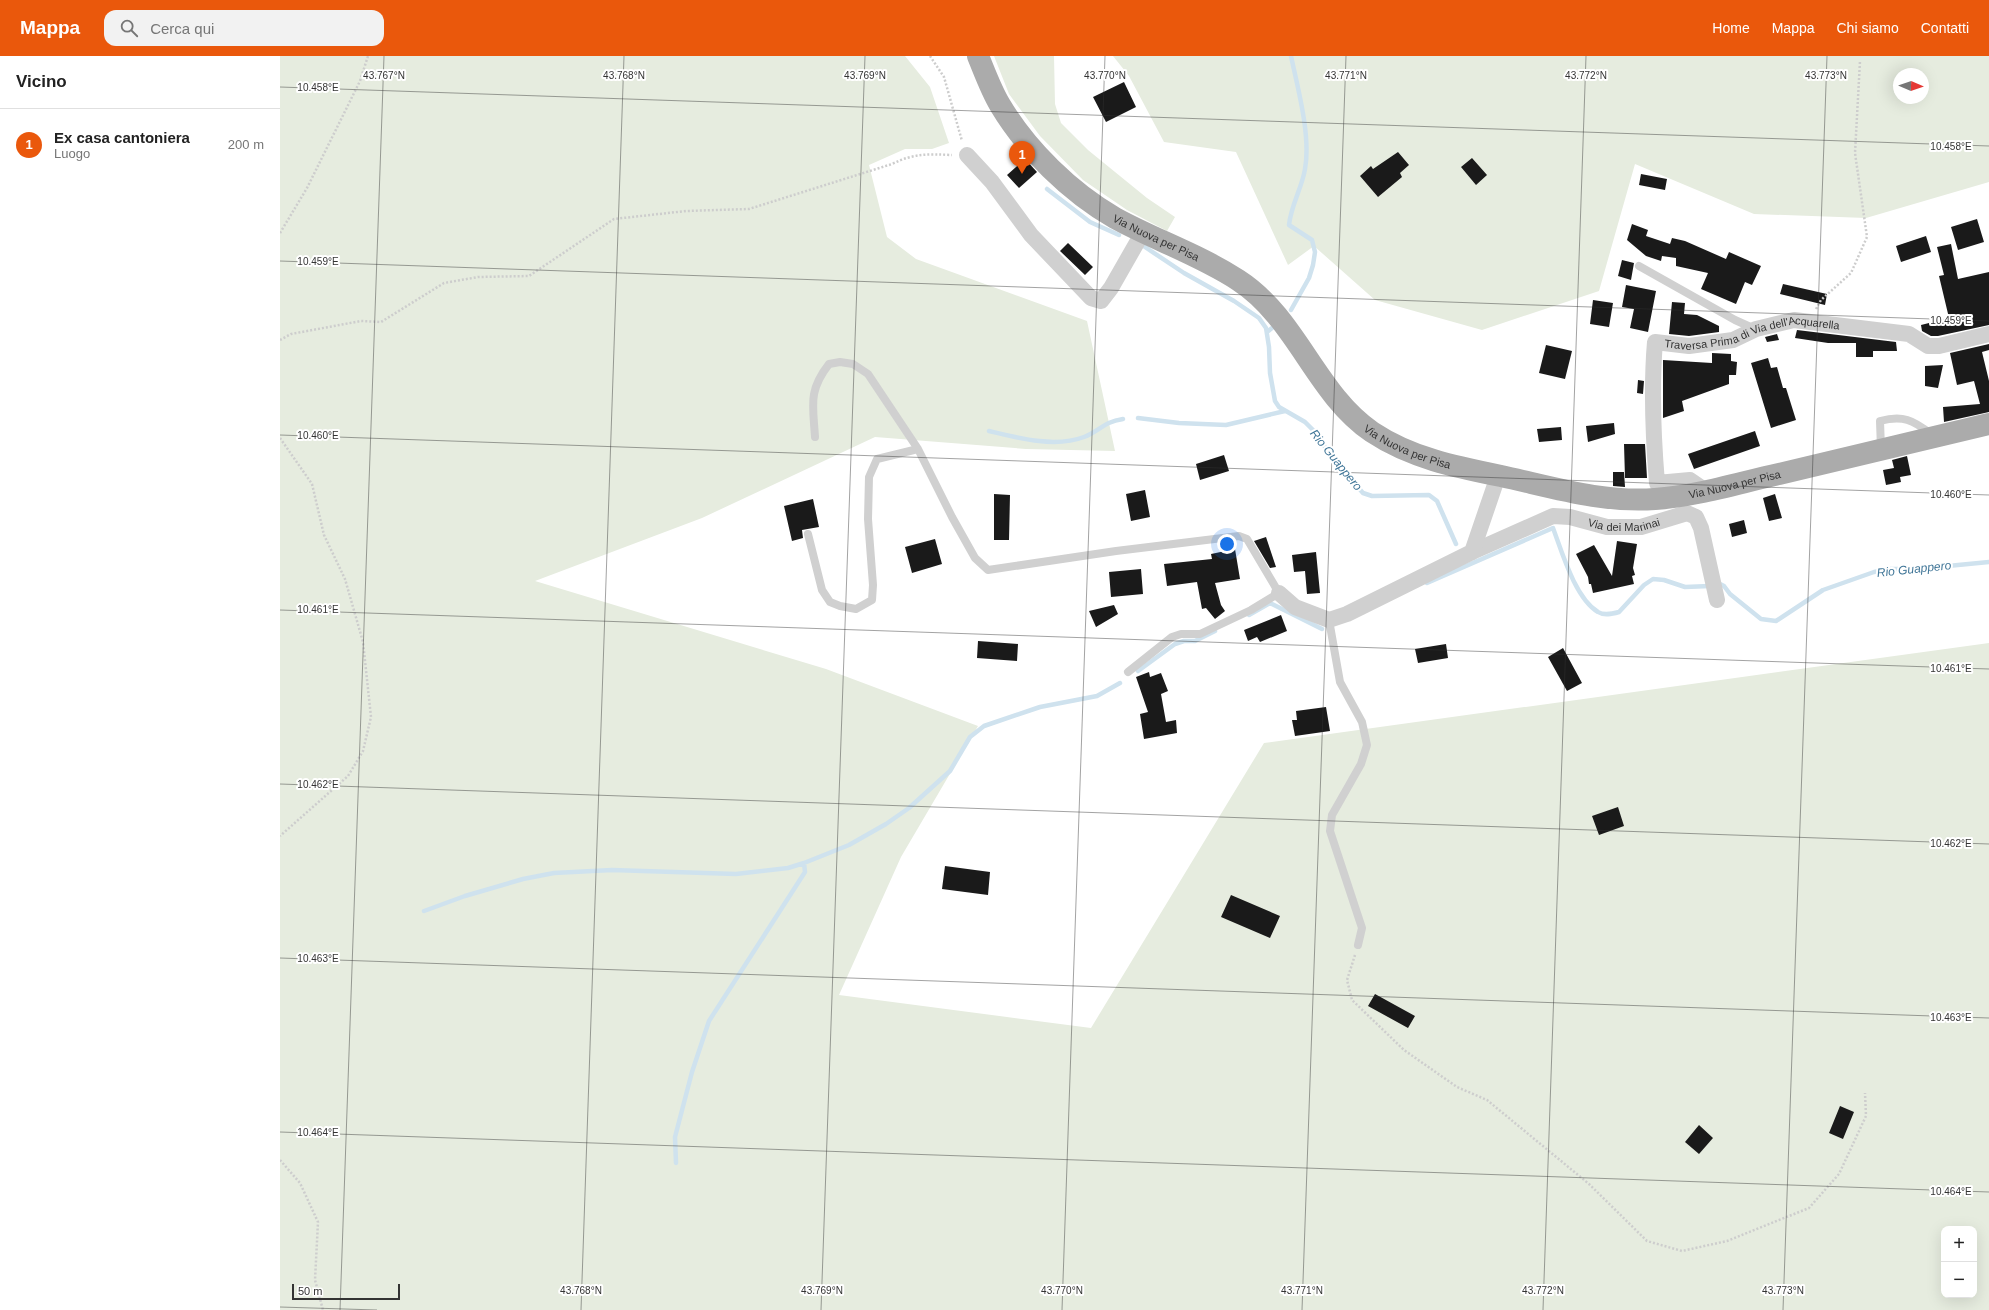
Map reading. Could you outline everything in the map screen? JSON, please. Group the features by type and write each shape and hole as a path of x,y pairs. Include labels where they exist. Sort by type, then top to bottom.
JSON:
{"main road":[{"name":"Via Nuova per Pisa","path":"978,56 1000,105 1042,158 1089,201 1115,218 1222,270 1258,294 1284,323 1342,405 1352,416 1392,444 1411,453 1445,464 1571,492 1615,498 1656,499 1706,491 1989,424"}],"street":[{"path":"967,155 992,182 1031,235 1091,298 1101,300 1111,288 1143,232"},
{"name":"Traversa Prima di Via dell'Acquarella","path":"1706,491 1690,480 1657,482 1652,426 1655,342 1689,346 1733,340 1756,329 1787,321 1808,322 1909,334 1928,346 1939,346 1989,334"},
{"path":"1472,552 1498,476"},
{"name":"Via dei Marinai","path":"1329,620 1347,614 1472,552 1552,516 1570,517 1607,527 1641,527 1687,513 1696,517 1701,528 1717,600"},
{"path":"1279,593 1295,607 1329,620"}],"lane":[{"path":"1639,266 1735,320 1756,329"},
{"path":"815,437 813,396 818,378 829,364 840,362 853,364 868,374 918,448 952,517 975,558 988,570 1056,559 1239,536 1247,539 1279,593 1251,610 1200,634 1181,634 1172,636 1128,672"},
{"path":"1881,449 1880,421 1892,418 1901,417 1920,425 1935,437"},
{"path":"808,534 822,590 830,602 840,606 856,609 872,600 873,585 868,519 869,477 877,459 918,448"},
{"path":"1329,620 1340,682 1362,722 1367,745 1361,764 1332,815 1330,831 1362,928 1358,945"}],"path":[{"path":"280,233 308,188 360,81 368,56"},
{"path":"280,340 291,334 361,321 381,322 444,283 478,277 529,276 614,218 686,211 748,209 892,164 908,156 925,154 967,155 944,77 930,56"},
{"path":"1808,322 1821,300 1851,273 1867,237 1855,153 1860,61"},
{"path":"280,438 312,484 324,535 345,579 363,642 370,718 363,751 348,776 280,836"},
{"path":"1358,945 1347,980 1352,1000 1404,1050 1457,1087 1487,1100 1589,1184 1647,1241 1682,1251 1727,1241 1809,1208 1839,1174 1866,1116 1865,1093"},
{"path":"280,1160 300,1183 318,1222 315,1280 324,1310"}],"shaded area":[{"path":"280,56 905,56 930,87 949,143 932,149 905,149 869,165 887,237 916,259 1087,321 1115,451 1026,449 875,437 702,518 535,581 826,669 978,726 901,857 839,995 1091,1028 1264,743 1989,643 1989,1310 280,1310"},
{"path":"994,56 1054,56 1055,104 1061,123 1088,150 1147,198 1175,217 1167,231 1127,210 1083,180 1040,136 1009,94"},
{"path":"1113,56 1989,56 1989,182 1866,218 1754,214 1635,164 1599,291 1482,330 1375,300 1314,246 1288,265 1236,152 1164,142 1129,76"}],"building":[{"path":"1124,82 1136,107 1106,122 1093,97"},
{"path":"1398,152 1409,165 1400,173 1402,177 1378,197 1360,176 1371,166 1373,169"},
{"path":"1472,158 1487,175 1476,185 1461,167"},
{"path":"1025,159 1037,172 1019,188 1007,175"},
{"path":"1641,174 1667,179 1665,190 1639,185"},
{"path":"1977,219 1984,242 1958,250 1951,227"},
{"path":"1632,224 1648,230 1646,236 1670,244 1672,238 1685,241 1726,259 1729,252 1761,266 1752,285 1745,282 1736,304 1701,289 1708,273 1676,266 1676,258 1662,256 1661,261 1646,256 1627,240"},
{"path":"1926,236 1931,252 1901,262 1896,246"},
{"path":"1068,243 1093,267 1085,275 1060,251"},
{"path":"1951,244 1958,279 1989,272 1989,325 1938,336 1931,336 1922,331 1921,325 1949,318 1939,276 1944,275 1937,247"},
{"path":"1622,260 1634,263 1631,280 1618,276"},
{"path":"1783,284 1827,294 1825,305 1780,294"},
{"path":"1626,285 1656,291 1648,332 1630,328 1634,309 1622,307"},
{"path":"1593,300 1613,303 1609,327 1590,324"},
{"path":"1672,302 1685,303 1684,314 1697,315 1719,326 1719,332 1689,336 1669,334"},
{"path":"1797,330 1896,342 1897,351 1873,351 1873,357 1856,357 1856,343 1828,343 1795,338"},
{"path":"1777,334 1779,340 1767,342 1765,337"},
{"path":"1989,344 1989,350 1982,352 1989,381 1989,412 1944,422 1943,407 1980,404 1974,381 1957,385 1950,353"},
{"path":"1546,345 1572,351 1565,379 1539,373"},
{"path":"1712,353 1731,354 1731,361 1737,362 1736,375 1729,375 1729,384 1682,401 1684,411 1663,418 1663,360 1712,363"},
{"path":"1768,358 1771,368 1777,367 1783,388 1786,388 1796,420 1771,428 1751,363"},
{"path":"1943,365 1938,388 1925,386 1925,366"},
{"path":"1638,380 1644,381 1643,394 1637,393"},
{"path":"1614,423 1615,434 1588,442 1586,426"},
{"path":"1561,427 1562,440 1539,442 1537,429"},
{"path":"1755,431 1760,446 1694,469 1688,454"},
{"path":"1624,444 1645,444 1647,478 1625,478"},
{"path":"1224,455 1229,471 1200,480 1196,464"},
{"path":"1907,456 1911,475 1900,477 1901,482 1886,485 1883,470 1894,468 1892,460"},
{"path":"1613,472 1624,472 1625,487 1613,486"},
{"path":"1145,490 1150,517 1131,521 1126,494"},
{"path":"994,494 1010,495 1009,540 994,540"},
{"path":"1775,494 1782,518 1769,521 1763,498"},
{"path":"813,499 819,527 802,530 803,538 792,541 784,506"},
{"path":"1744,520 1747,533 1732,537 1729,524"},
{"path":"1266,537 1276,567 1270,568 1254,541"},
{"path":"935,539 942,564 912,573 905,547"},
{"path":"1617,541 1637,544 1633,568 1635,575 1632,576 1634,584 1593,593 1588,577 1576,554 1594,545 1612,576"},
{"path":"1235,549 1240,579 1215,583 1221,605 1225,611 1215,619 1206,608 1202,609 1197,582 1167,586 1164,564 1212,559 1211,554"},
{"path":"1316,552 1320,593 1307,594 1305,571 1294,572 1292,555"},
{"path":"1141,569 1143,594 1111,597 1109,572"},
{"path":"1114,605 1118,614 1096,627 1089,611"},
{"path":"1281,615 1287,631 1260,642 1257,637 1248,641 1244,630"},
{"path":"978,641 1018,644 1017,661 977,658"},
{"path":"1446,644 1448,658 1418,663 1415,649"},
{"path":"1563,648 1582,683 1567,691 1548,657"},
{"path":"1149,672 1150,677 1161,673 1168,691 1161,694 1166,722 1176,720 1177,733 1144,739 1140,714 1148,712 1136,677"},
{"path":"1326,707 1330,731 1295,736 1292,720 1297,720 1296,711"},
{"path":"1618,807 1624,826 1599,835 1592,816"},
{"path":"945,866 990,872 988,895 942,889"},
{"path":"1231,895 1280,916 1270,938 1221,917"},
{"path":"1375,994 1415,1016 1408,1028 1368,1006"},
{"path":"1840,1106 1854,1112 1843,1139 1829,1133"},
{"path":"1699,1125 1713,1138 1699,1154 1685,1142"}],"waterway":[{"path":"1291,56 1303,112 1306,156 1304,176 1292,210 1289,225 1312,240 1315,252 1309,278 1291,310"},
{"name":"Rio Guappero","path":"1047,189 1090,222 1119,235"},
{"name":"Rio Guappero","path":"1142,245 1184,273 1234,301 1259,318 1266,328 1269,347 1270,373 1275,401 1279,407 1305,422 1315,432 1333,459 1363,493 1372,496 1429,495 1437,501 1456,544"},
{"name":"Rio Guappero","path":"1267,332 1272,328"},
{"path":"1138,418 1179,423 1226,425 1285,411"},
{"path":"989,431 1036,441 1061,442 1084,437 1106,424 1123,419"},
{"name":"Rio Guappero","path":"1427,583 1553,528 1576,586 1590,605 1600,613 1608,614 1619,612 1644,585 1653,579 1664,580 1685,587 1710,586"},
{"name":"Rio Guappero","path":"1720,584 1761,619 1776,621 1823,590 1874,572 1890,569 1917,569 1989,562"},
{"path":"1249,615 1270,603 1322,629"},
{"path":"1138,671 1175,644 1184,641 1195,641 1215,631"},
{"path":"424,911 465,896 523,879 554,873 612,870 736,874 788,868 804,863 849,845 886,824 909,808 950,771 970,737 984,726 1040,707 1097,696 1120,683"},
{"path":"676,1163 675,1137 692,1072 709,1021 805,872 804,863"}],"place":[{"name":"Ex casa cantoniera","path":"1022,174"}]}
